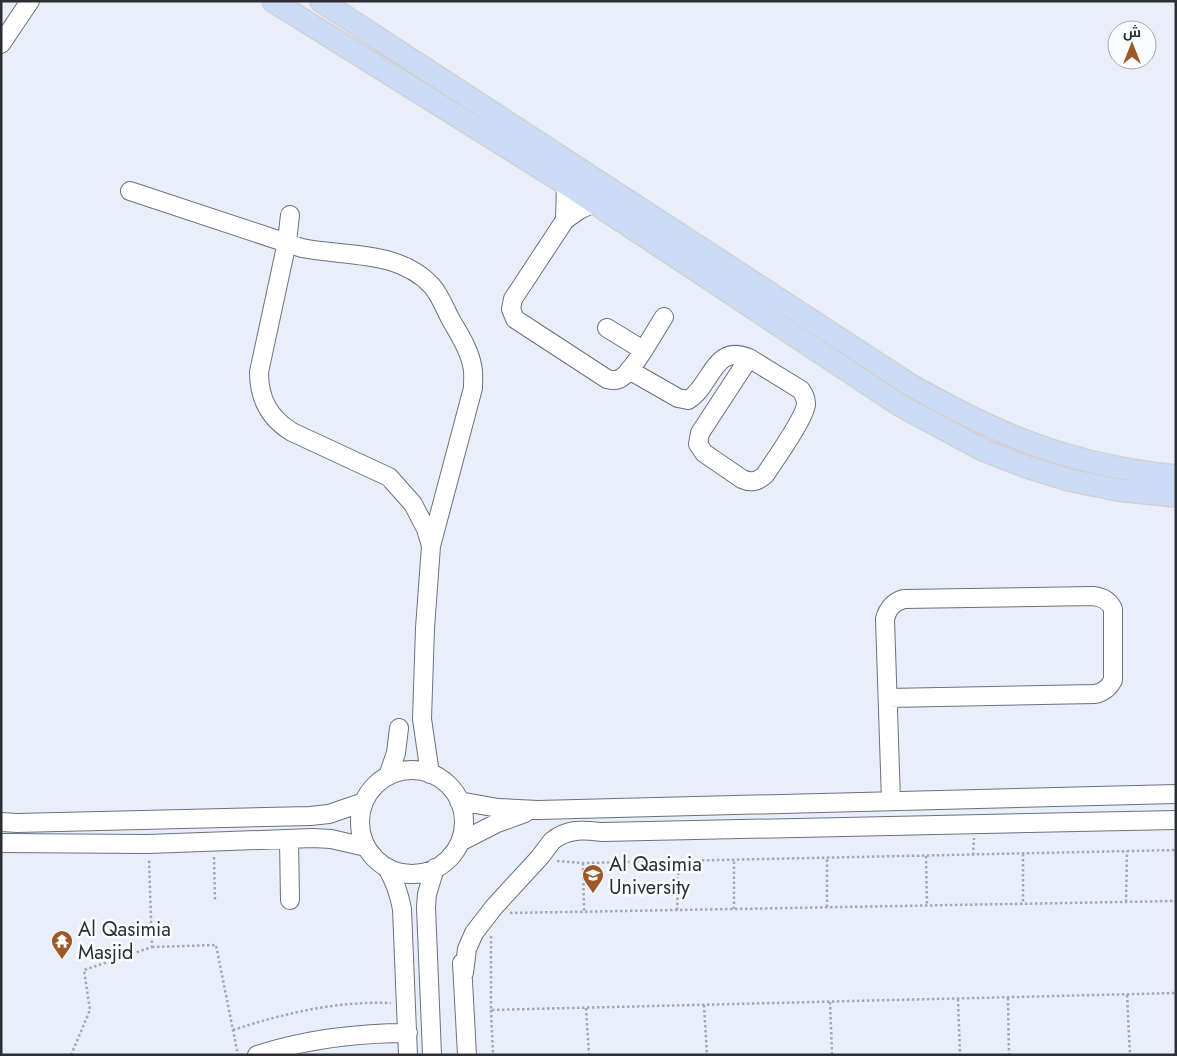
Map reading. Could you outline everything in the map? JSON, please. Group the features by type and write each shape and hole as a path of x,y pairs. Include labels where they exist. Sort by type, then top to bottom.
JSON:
{"main road":[{"path":"273,1 566,184 901,406 983,450 1027,467 1069,480 1118,490 1176,496"},
{"path":"321,1 909,384 948,406 996,429 1049,449 1119,467 1176,476"}],"street":[{"path":"1,44 30,1"},
{"path":"566,184 566,220"},
{"path":"130,191 321,252 380,258 397,262 414,271 433,287 466,348 473,366 473,388 431,546 425,628 422,719 430,774"},
{"path":"594,203 579,210 566,220 513,299 511,304 512,314 519,322 607,379 619,380 629,370 664,317"},
{"path":"290,215 287,242 259,372 259,382 264,402 274,419 292,432 389,477 413,504 423,522 431,546"},
{"path":"608,328 643,350"},
{"path":"629,370 678,398 688,400 696,393 724,356 740,354 749,358 801,390 806,402 802,416 765,476 754,482 742,479 704,453 698,444 700,433 749,358"},
{"path":"888,698 1100,693 1108,688 1113,680 1111,605 1105,599 1093,596 899,600 889,608 885,619 891,801"},
{"path":"388,776 396,753 399,728"},
{"path":"409,771 430,774 447,784 459,801 463,814 460,842 450,857 425,872 406,874 387,868 375,859 366,847 362,836 360,813 364,802 374,787 388,776 409,771"},
{"path":"459,801 498,808 538,810 1176,794"},
{"path":"1,822 310,816 329,814 364,802"},
{"path":"460,842 498,823 538,810"},
{"path":"467,1055 464,973 460,945 464,932 472,923 494,907 545,862 566,840 602,832 1176,820"},
{"path":"289,839 290,900"},
{"path":"1,843 148,844 331,839 366,847"},
{"path":"387,868 400,894 402,909 408,1055"},
{"path":"432,1055 426,907 427,894 434,868"},
{"path":"257,1055 329,1037 408,1033"}],"path":[{"path":"148,844 152,947"},
{"path":"545,862 583,863 1176,850"},
{"path":"1126,902 1127,851"},
{"path":"1023,854 1023,904"},
{"path":"926,856 927,905"},
{"path":"827,858 827,907"},
{"path":"734,860 734,909"},
{"path":"677,910 679,861"},
{"path":"583,863 584,912"},
{"path":"514,906 508,913 1176,901"},
{"path":"491,933 493,1055"},
{"path":"71,1055 90,1010 84,970 152,947 216,946 238,1055"},
{"path":"491,1010 1176,993"},
{"path":"1127,995 1130,1055"},
{"path":"1008,998 1009,1055"},
{"path":"958,999 960,1055"},
{"path":"830,1002 832,1055"},
{"path":"233,1030 271,1018 324,1006 351,1003 406,1004"},
{"path":"704,1005 707,1055"},
{"path":"586,1008 589,1055"}],"place":[{"name":"Al Qasimia University","path":"593,894"},
{"name":"Al Qasimia Masjid","path":"62,960"}]}
